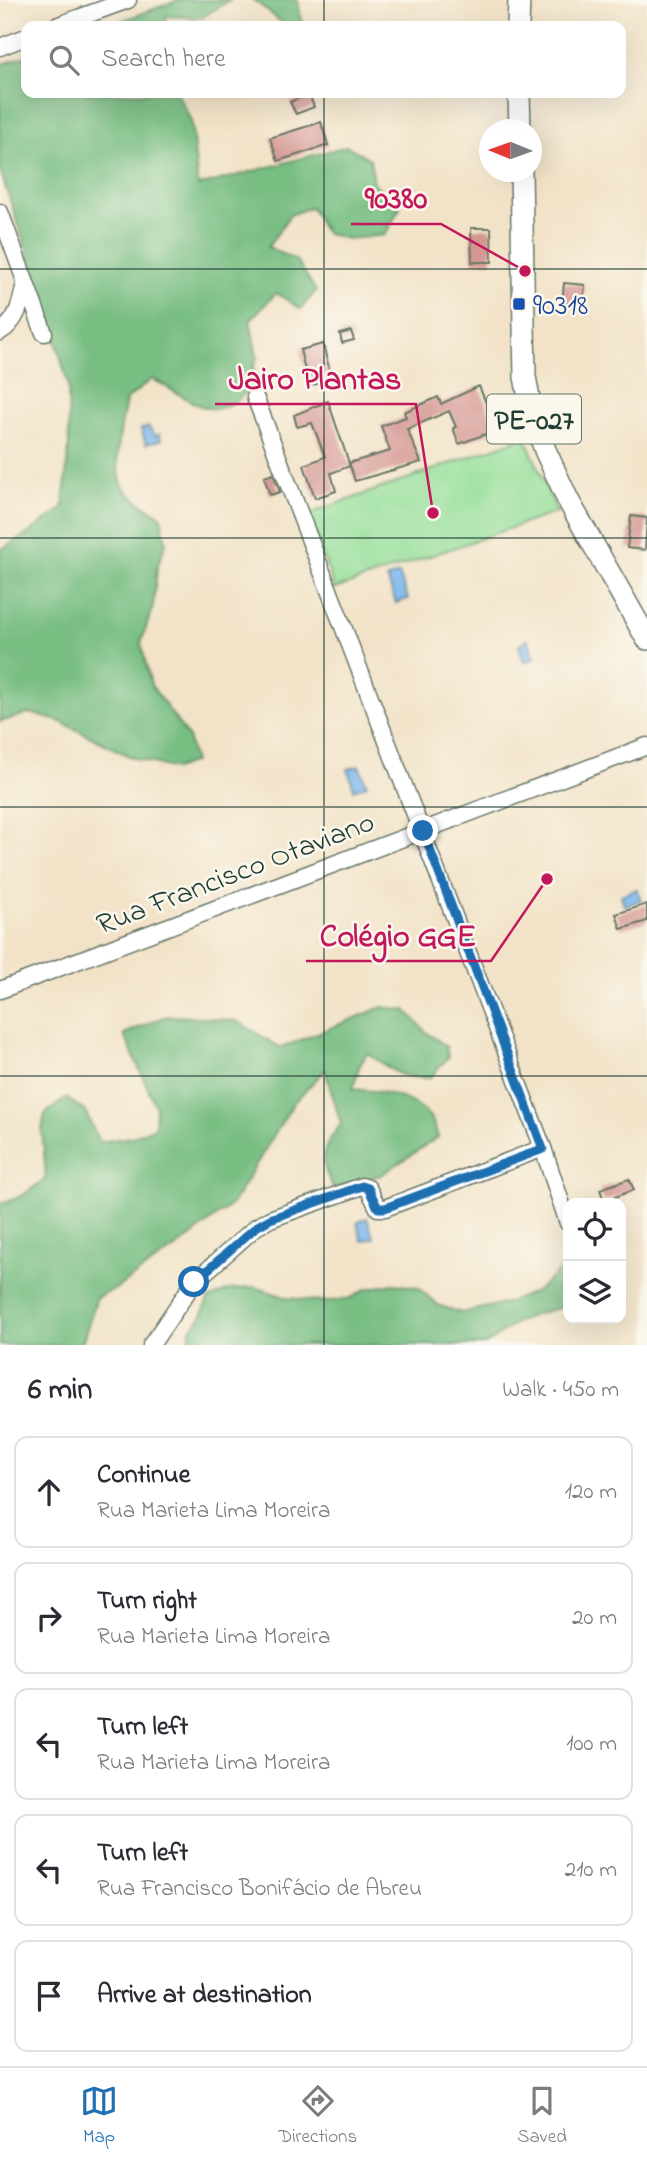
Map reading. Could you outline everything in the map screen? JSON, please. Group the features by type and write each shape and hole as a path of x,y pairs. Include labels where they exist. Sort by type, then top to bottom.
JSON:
{"main road":[{"path":"518,21 519,0"},
{"path":"519,98 520,119"},
{"name":"PE-027","path":"521,182 525,377 532,413 545,450 568,500 647,639"}],"street":[{"path":"70,21 128,0"},
{"path":"0,47 21,39"},
{"path":"0,212 44,333"},
{"path":"0,332 7,328 16,316 25,283"},
{"path":"255,397 423,831 563,1208"},
{"name":"Rua Francisco Otaviano","path":"0,990 647,746"},
{"path":"151,1345 194,1282 263,1222 362,1186 368,1188 378,1208 385,1208 543,1149"}],"green space":[{"path":"179,0 230,0 201,18 166,16 166,21 121,21"},
{"path":"254,0 298,0 301,21 280,21"},
{"path":"21,58 21,98 180,98 191,120 198,186 347,146 370,159 374,183 400,208 385,235 347,239 325,233 311,207 290,215 268,247 297,261 316,291 301,309 276,293 250,320 257,357 253,369 257,380 243,396 218,409 206,408 152,379 126,400 118,445 121,480 133,497 161,516 166,542 157,568 153,606 141,643 151,685 188,737 194,762 175,769 131,757 61,722 30,713 0,722 0,550 63,508 69,447 68,384 48,313 0,170 0,65"},
{"path":"525,437 557,512 335,589 308,514"},
{"path":"382,1007 406,1010 426,1032 446,1046 448,1057 430,1078 418,1078 402,1075 367,1053 359,1067 353,1089 384,1093 413,1103 431,1118 438,1137 381,1175 333,1188 325,1169 324,1155 329,1140 341,1124 325,1070 294,1102 232,1204 185,1241 115,1289 97,1297 83,1340 78,1345 0,1345 0,1203 19,1197 46,1178 42,1129 45,1114 66,1098 85,1111 99,1142 132,1137 155,1127 156,1107 124,1034 166,1016 193,1017 237,1021 281,1048"},
{"path":"563,1268 563,1307 517,1322 485,1345 190,1345 190,1330 201,1318 208,1299 229,1290 255,1287 288,1298 326,1302 351,1298 366,1289 393,1284 417,1287 438,1305 461,1313 506,1303 537,1291"}],"water":[{"path":"149,427 155,436 160,434 161,440 146,444 141,429"},
{"path":"399,574 408,599 396,603 387,578"},
{"path":"528,639 535,658 524,662 519,645"},
{"path":"359,766 367,785 354,790 348,769"},
{"path":"637,889 641,900 624,906 621,895"},
{"path":"367,1218 374,1238 362,1241 357,1223"}],"building":[{"path":"300,98 311,98 314,107 296,114 290,102"},
{"path":"321,122 328,145 278,161 270,138"},
{"path":"471,228 491,228 492,262 472,262"},
{"path":"564,283 585,285 583,305 562,303"},
{"path":"351,331 354,340 342,343 340,334"},
{"path":"323,344 332,380 309,386 300,350"},
{"path":"479,386 497,430 459,444 449,411 407,429 421,462 355,481 349,463 390,451 381,426 406,417 404,412 438,397 441,404"},
{"path":"328,401 350,466 331,473 336,491 315,498 304,465 325,457 312,423 297,427 294,415"},
{"path":"273,474 280,492 270,495 264,477"},
{"path":"631,516 647,518 645,550 627,548"},
{"path":"647,904 647,921 621,929 616,914"},
{"path":"629,1179 634,1190 612,1198 603,1198 600,1189"}],"place":[{"name":"90380","path":"525,271"},
{"name":"90318","path":"519,304"},
{"name":"Jairo Plantas","path":"433,513"},
{"name":"Colégio GGE","path":"547,879"}],"route":[{"path":"194,1282 256,1227 270,1219 362,1186 368,1188 378,1208 385,1208 543,1149 423,831"}]}
